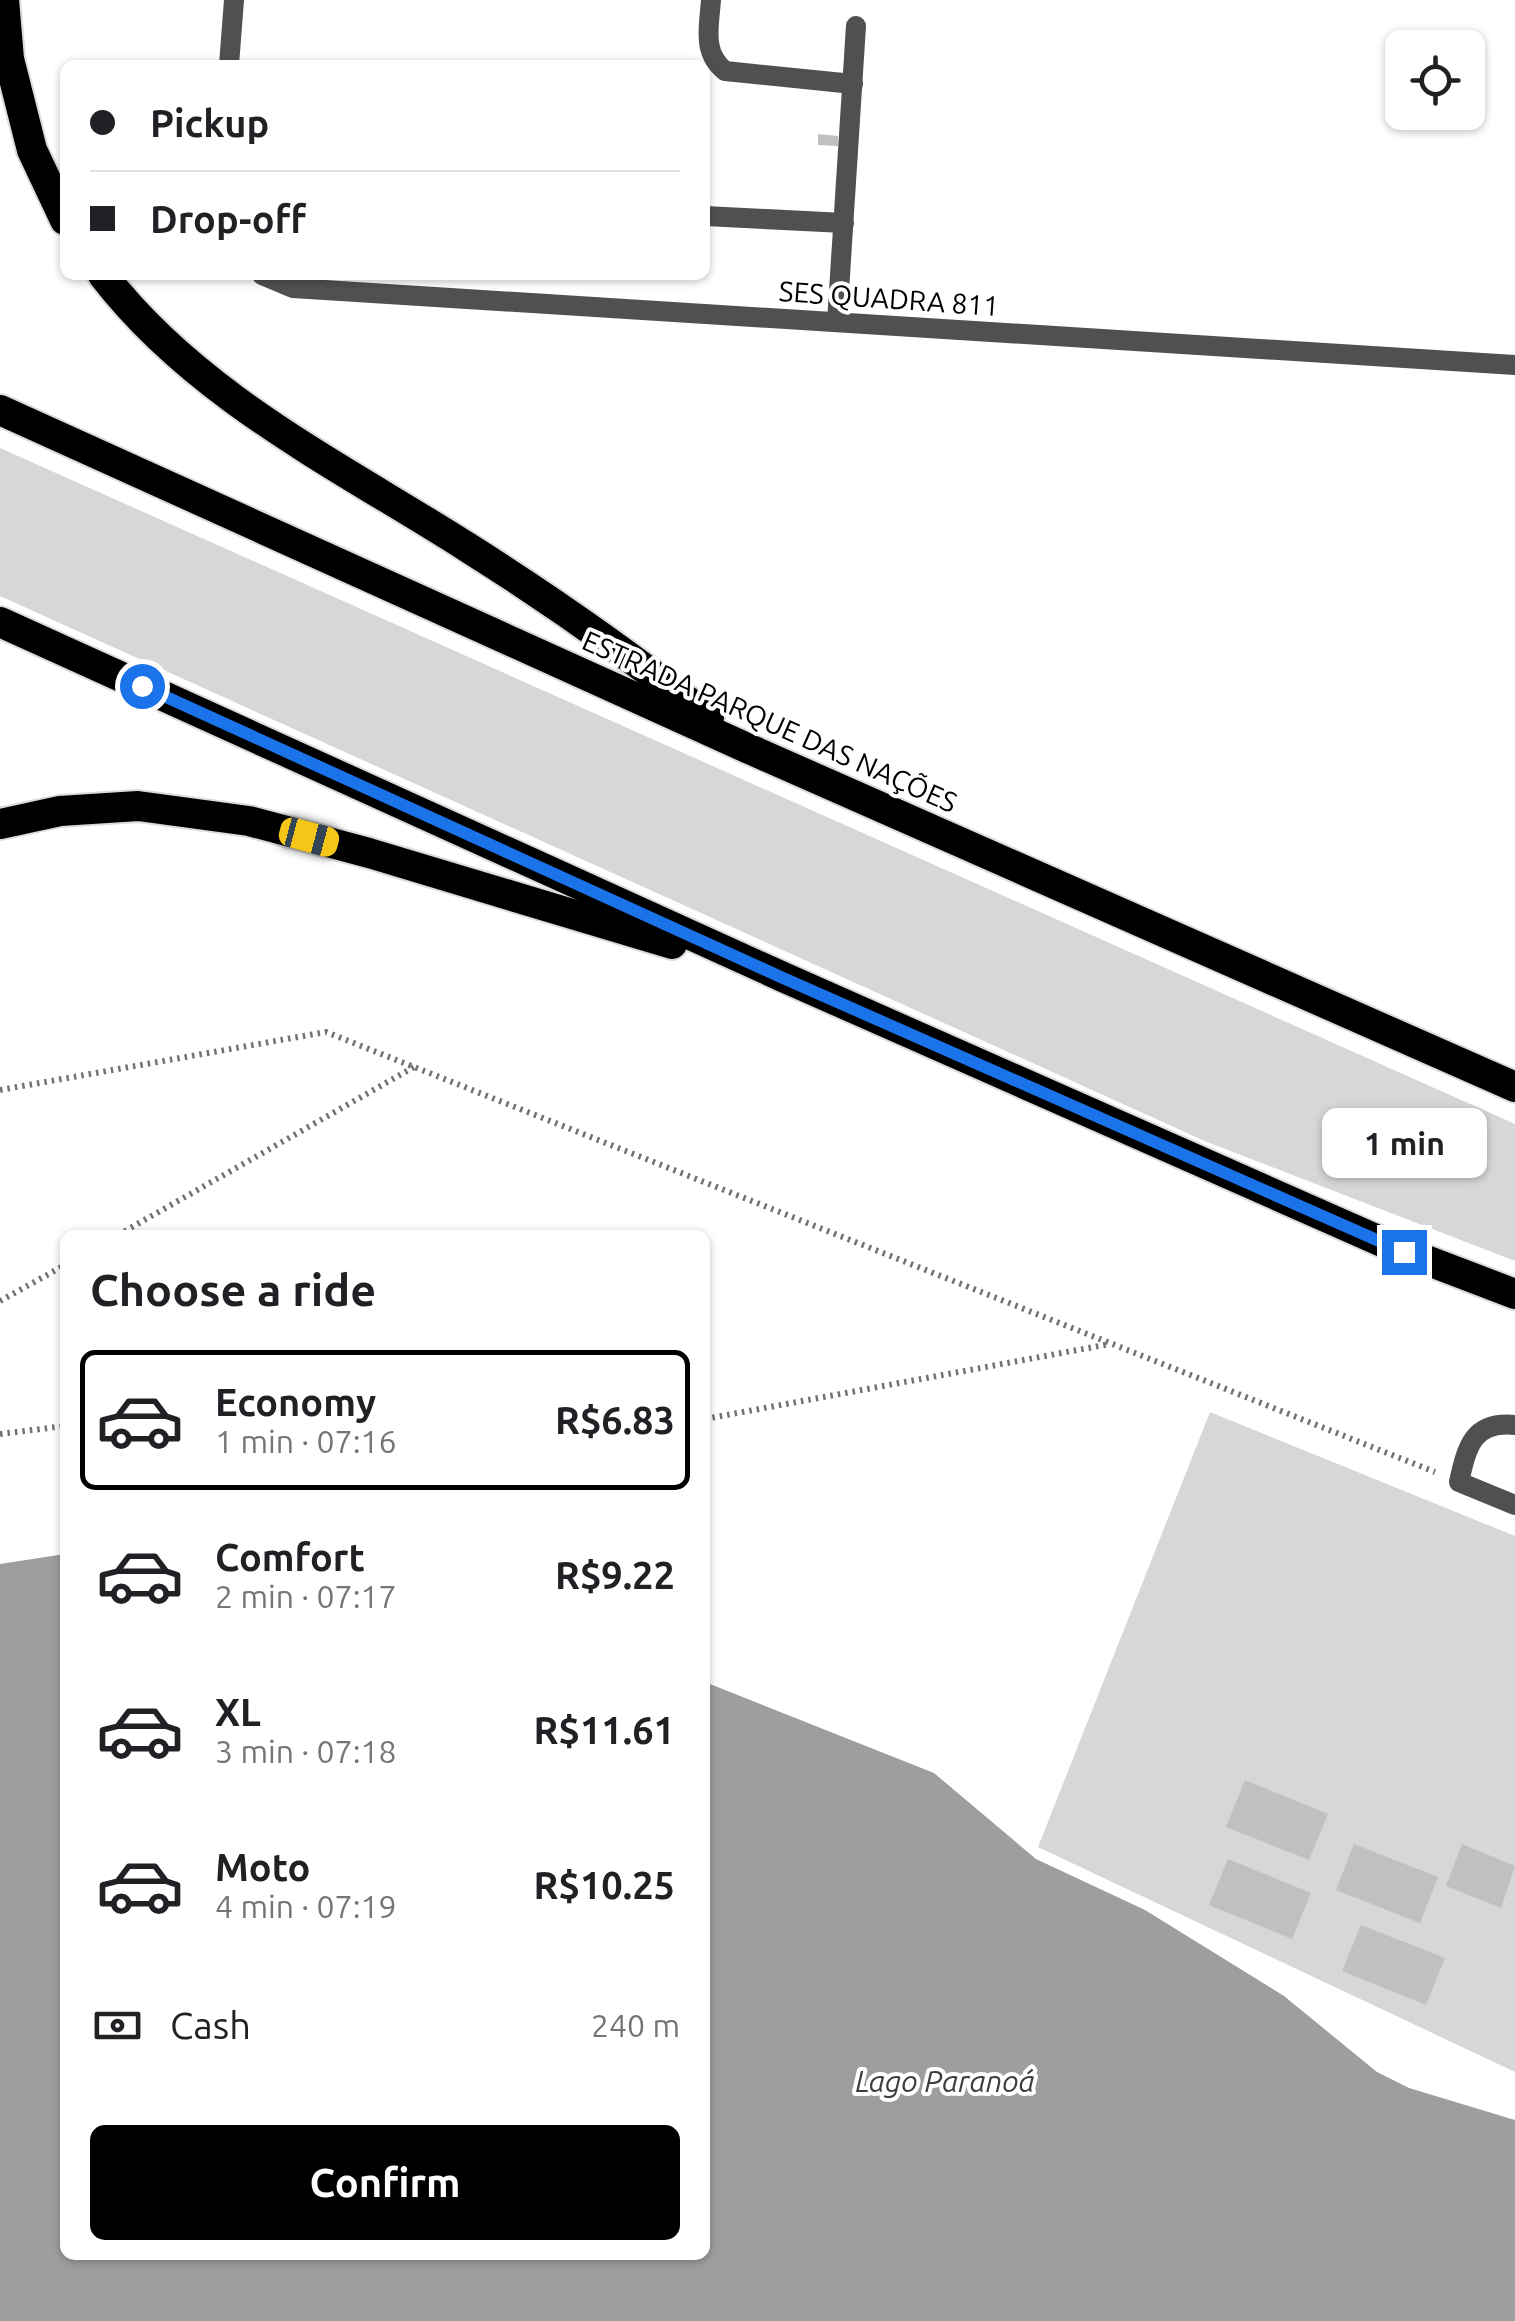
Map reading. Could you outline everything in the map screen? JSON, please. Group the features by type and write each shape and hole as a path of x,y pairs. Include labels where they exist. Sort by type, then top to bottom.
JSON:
{"highway":[{"path":"4,0 9,60 32,150 60,209"},
{"path":"108,280 184,360 296,443 465,546 621,649 746,748"},
{"name":"ESTRADA PARQUE DAS NAÇÕES","path":"0,410 746,748 1515,1087"},
{"path":"0,622 783,978 1404,1252 1515,1294"},
{"path":"0,824 60,811 138,806 249,821 388,858 783,978"}],"street":[{"path":"229,60 234,0"},
{"path":"711,0 708,48 715,62 726,71 853,84"},
{"path":"837,322 856,26"},
{"path":"710,216 844,223"},
{"name":"SES QUADRA 811","path":"274,280 293,288 1515,365"},
{"path":"1515,1425 1494,1423 1480,1430 1465,1452 1459,1482 1515,1505"}],"path":[{"path":"0,1090 326,1032 1459,1482"},
{"path":"127,1230 414,1067"},
{"path":"0,1302 60,1268"},
{"path":"710,1418 1111,1344"},
{"path":"0,1434 60,1427"}],"shaded area":[{"path":"0,448 1515,1124 1515,1261 1207,1142 0,596"},
{"path":"1210,1412 1515,1536 1515,2072 1038,1847"}],"water":[{"name":"Lago Paranoá","path":"60,1555 60,2260 710,2260 710,1684 934,1773 1036,1859 1145,1910 1284,1996 1377,2072 1409,2088 1515,2120 1515,2321 0,2321 0,1564"}],"building":[{"path":"818,134 838,136 838,146 818,145"},
{"path":"1245,1780 1328,1814 1309,1860 1226,1827"},
{"path":"1354,1844 1438,1877 1420,1923 1336,1890"},
{"path":"1462,1844 1515,1866 1501,1908 1446,1886"},
{"path":"1228,1859 1311,1893 1292,1939 1209,1905"},
{"path":"1361,1925 1445,1958 1426,2005 1342,1971"}],"route":[{"path":"142,686 783,978 1404,1252"}]}
